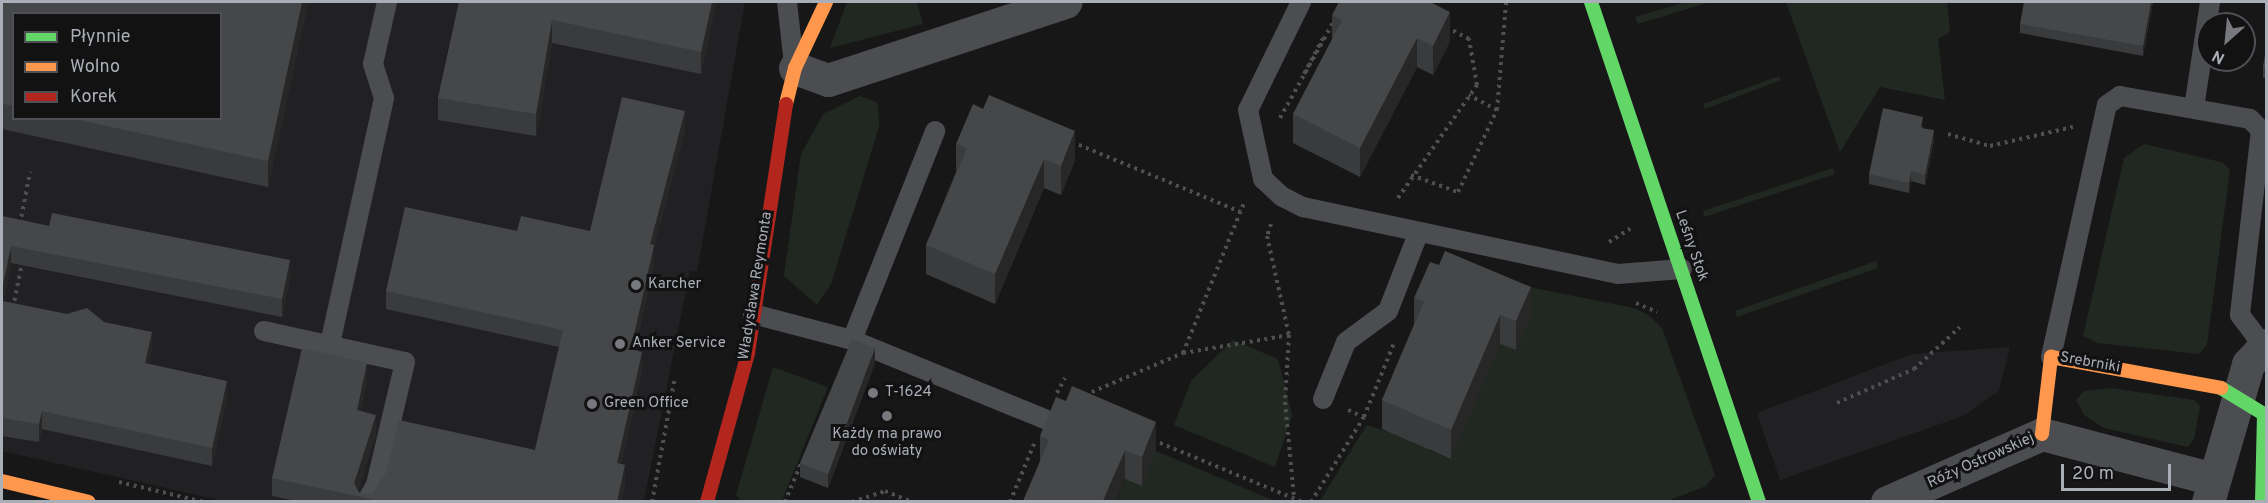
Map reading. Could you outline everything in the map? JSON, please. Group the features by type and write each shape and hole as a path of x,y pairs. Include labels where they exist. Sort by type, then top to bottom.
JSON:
{"street":[{"name":"Władysława Reymonta","path":"707,501 753,314 782,118 795,68 826,2"},
{"path":"795,68 828,80 1065,2"},
{"name":"Leśny Stok","path":"1591,2 1759,501"},
{"path":"2042,434 2211,490 2237,394 2248,364 2265,346"},
{"name":"Srebrniki","path":"2042,434 2051,357 2202,382 2237,394 2264,414 2262,501"},
{"name":"Róży Ostrowskiej","path":"1887,501 2042,434"},
{"path":"2,481 89,501"}],"lane":[{"path":"330,344 384,98 374,64 387,2"},
{"name":"Władysława Reymonta","path":"787,2 795,68"},
{"path":"1301,2 1248,110 1263,179 1281,196 1303,207 1418,234 1618,274 1682,269"},
{"path":"2194,108 2210,2"},
{"path":"2051,357 2107,105 2120,96 2250,119 2261,130 2240,315 2265,346"},
{"path":"852,340 935,131"},
{"path":"1323,399 1346,342 1388,311 1418,234"},
{"path":"753,314 852,340 1045,419"},
{"path":"264,331 405,362 376,485 366,501"}],"path":[{"path":"1411,175 1458,192 1497,110 1506,2"},
{"path":"1278,123 1339,11"},
{"path":"1401,193 1411,175 1477,85 1469,39 1437,23"},
{"path":"1469,95 1497,110"},
{"path":"1948,134 1990,146 2074,127"},
{"path":"1065,139 1241,212"},
{"path":"28,231 19,229 30,172"},
{"path":"1184,353 1247,194"},
{"path":"1281,196 1267,236 1289,335 1285,402 1294,498"},
{"path":"1395,203 1406,206"},
{"path":"1603,243 1628,233 1634,219"},
{"path":"11,316 25,250"},
{"path":"1633,301 1664,320"},
{"path":"1837,403 1914,369 1960,327"},
{"path":"1311,501 1364,417 1400,331"},
{"path":"1076,399 1184,353 1289,335"},
{"path":"652,501 675,377"},
{"path":"1060,388 1065,378"},
{"path":"1044,394 1063,402"},
{"path":"1010,501 1045,419"},
{"path":"1145,436 1303,501"},
{"path":"785,501 802,460"},
{"path":"852,501 885,491 912,501"}],"shaded area":[{"path":"2,2 745,2 697,272 690,271 644,501 223,501 2,451"},
{"path":"847,2 917,2 923,24 830,48"},
{"path":"1686,2 1710,2 1638,24 1635,17"},
{"path":"1786,2 1947,2 1950,32 1938,39 1945,100 1880,87 1840,152"},
{"path":"1779,76 1781,80 1705,109 1703,104"},
{"path":"860,96 878,103 879,127 831,284 817,305 784,276 801,154 823,114"},
{"path":"2144,144 2221,162 2230,169 2207,345 2199,354 2097,343 2083,336 2124,158"},
{"path":"1833,168 1835,174 1704,217 1703,211"},
{"path":"1876,261 1878,268 1737,317 1735,311"},
{"path":"1450,271 1634,308 1650,316 1662,328 1715,475 1706,486 1667,501 1319,502 1367,425 1430,445 1428,450 1451,459 1500,344 1516,350 1530,316"},
{"path":"1233,340 1278,359 1292,415 1275,467 1174,425 1191,381"},
{"path":"2010,347 1999,391 1963,416 1780,480 1757,413 1912,354"},
{"path":"773,367 828,387 782,501 741,501 736,495"},
{"path":"2110,388 2194,400 2200,406 2194,439 2188,447 2104,428 2084,415 2076,400 2084,391"},
{"path":"1156,451 1275,501 1115,502 1125,479 1142,485"}],"building":[{"path":"2,2 302,2 268,161 79,120 222,120 222,12 12,12 12,106 2,104"},
{"path":"459,2 712,2 701,52 552,20 536,114 438,98"},
{"path":"1339,2 1430,2 1450,12 1433,46 1417,38 1360,148 1293,114 1342,20 1332,15"},
{"path":"2024,2 2151,2 2143,46 2020,24"},
{"path":"2266,49 2266,69 2263,68"},
{"path":"989,95 1075,131 1061,166 1044,159 995,274 926,245 967,148 956,144 973,104 983,109"},
{"path":"622,97 685,111 650,244 654,245 631,349 642,352 617,463 625,465 617,501 380,501 272,478 302,348 367,363 357,410 376,415 354,483 360,494 372,494 386,473 399,420 535,450 563,330 386,291 405,207 517,231 521,216 590,231"},
{"path":"1883,108 1923,117 1921,128 1934,130 1925,175 1911,171 1909,183 1869,174"},
{"path":"52,213 290,260 282,299 11,246 2,289 2,216 49,226"},
{"path":"1445,251 1531,287 1516,321 1500,315 1451,430 1382,400 1424,302 1414,298 1430,262 1439,265"},
{"path":"2,301 67,314 87,308 104,322 152,332 145,363 227,381 212,448 42,411 39,424 2,418"},
{"path":"852,339 875,348 828,474 800,463"},
{"path":"1072,386 1156,422 1142,457 1125,450 1103,501 1023,501 1049,440 1040,436 1056,397 1066,401"}],"traffic: fast":[{"path":"1591,2 1759,502"},
{"path":"2221,388 2264,414 2262,502"}],"traffic: slow":[{"path":"786,104 795,68 826,2"},
{"path":"2042,434 2051,357 2221,388"},
{"path":"2,481 89,502"}],"traffic: jam":[{"path":"707,502 748,353 786,104"}],"place":[{"name":"Karcher","path":"636,285"},
{"name":"Anker Service","path":"620,344"},
{"name":"T-1624","path":"873,393"},
{"name":"Green Office","path":"592,404"},
{"name":"Każdy ma prawo do oświaty","path":"887,416"}]}
